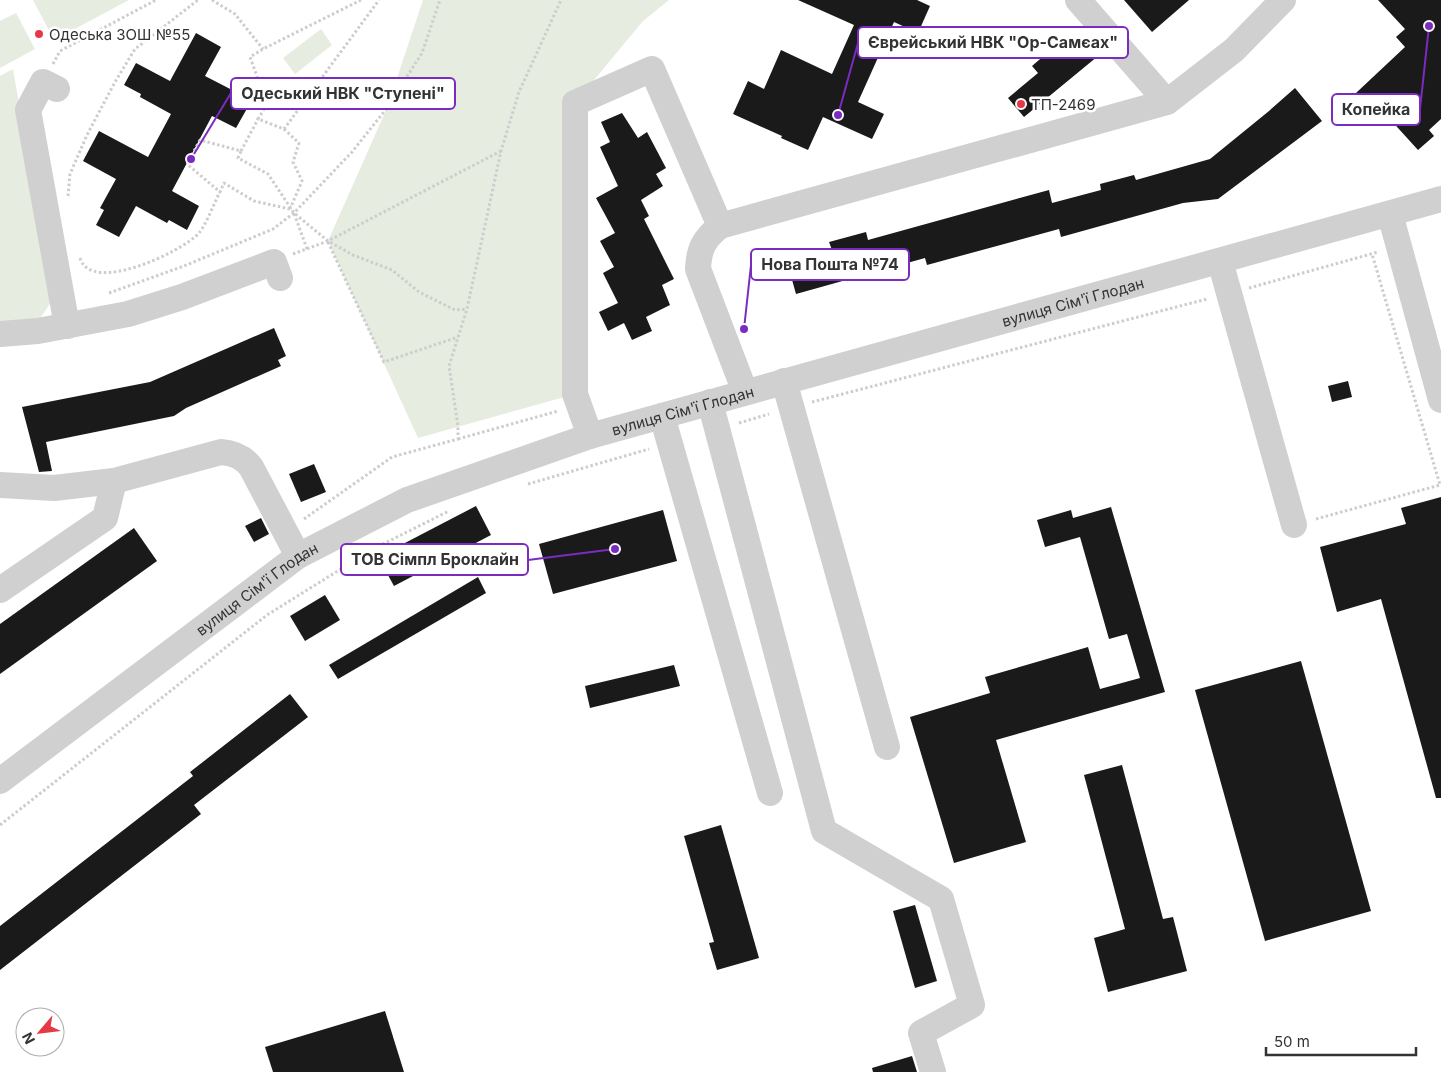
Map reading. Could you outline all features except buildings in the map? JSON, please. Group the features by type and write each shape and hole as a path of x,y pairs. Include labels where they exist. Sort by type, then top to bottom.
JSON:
{"street":[{"path":"1078,0 1168,102"},
{"path":"745,392 698,269 698,256 703,244 711,233 720,226 1168,102 1234,50 1283,0"},
{"path":"590,436 575,394 576,103 652,68 720,226"},
{"path":"50,86 28,110 67,326"},
{"name":"вулиця Сім'ї Глодан","path":"0,781 298,556 407,500 590,436 1441,199"},
{"path":"1390,214 1441,400"},
{"path":"1220,261 1304,522"},
{"path":"0,334 38,331 128,314 182,297 274,262 280,278"},
{"path":"784,381 888,747"},
{"path":"710,402 824,831 941,900 972,1004 921,1033 933,1072"},
{"path":"662,416 770,793"},
{"path":"0,485 54,488 114,481 221,452 230,452 246,460 251,467 298,556"},
{"path":"0,590 105,518 114,481"}],"path":[{"path":"50,86 60,51 156,0"},
{"path":"68,199 70,174 87,135 135,49 198,0"},
{"path":"212,0 234,14 263,49"},
{"path":"360,0 250,57 267,104 238,158 268,174 294,214 328,241 353,255 392,270 419,292 455,310 467,310"},
{"path":"284,129 379,0"},
{"path":"105,294 184,266 273,229 294,214 352,152 387,108 422,53 440,0"},
{"path":"458,440 458,426 449,366 467,310 501,150 519,92 561,0"},
{"path":"258,119 284,129 299,143 293,162 302,181 290,209"},
{"path":"220,192 187,164 190,158 200,140 241,151"},
{"path":"294,214 307,249 328,241 501,150"},
{"path":"78,253 80,262 89,270 113,274 140,266 174,252 199,233 224,183 254,201 290,209"},
{"path":"328,241 384,362 458,337"},
{"path":"717,429 1399,247"},
{"path":"1304,522 1440,485 1372,254"},
{"path":"285,532 392,458 579,405"},
{"path":"527,484 670,443"},
{"path":"0,825 267,615 373,549 452,510"}],"shaded area":[{"path":"33,0 129,0 54,40"},
{"path":"423,0 669,0 643,21 575,103 575,394 418,438 328,241 387,108"},
{"path":"16,13 35,49 0,68 0,21"},
{"path":"321,29 332,45 295,74 283,58"},
{"path":"13,69 53,299 37,323 0,325 0,76"}],"place":[{"name":"Копейка","path":"1429,26"},
{"name":"Одеська ЗОШ №55","path":"39,34"},
{"name":"ТП-2469","path":"1021,104"},
{"name":"Єврейський НВК \"Ор-Самєах\"","path":"838,115"},
{"name":"Одеський НВК \"Ступені\"","path":"191,159"},
{"name":"Нова Пошта №74","path":"744,329"},
{"name":"ТОВ Сімпл Броклайн","path":"615,549"}]}
